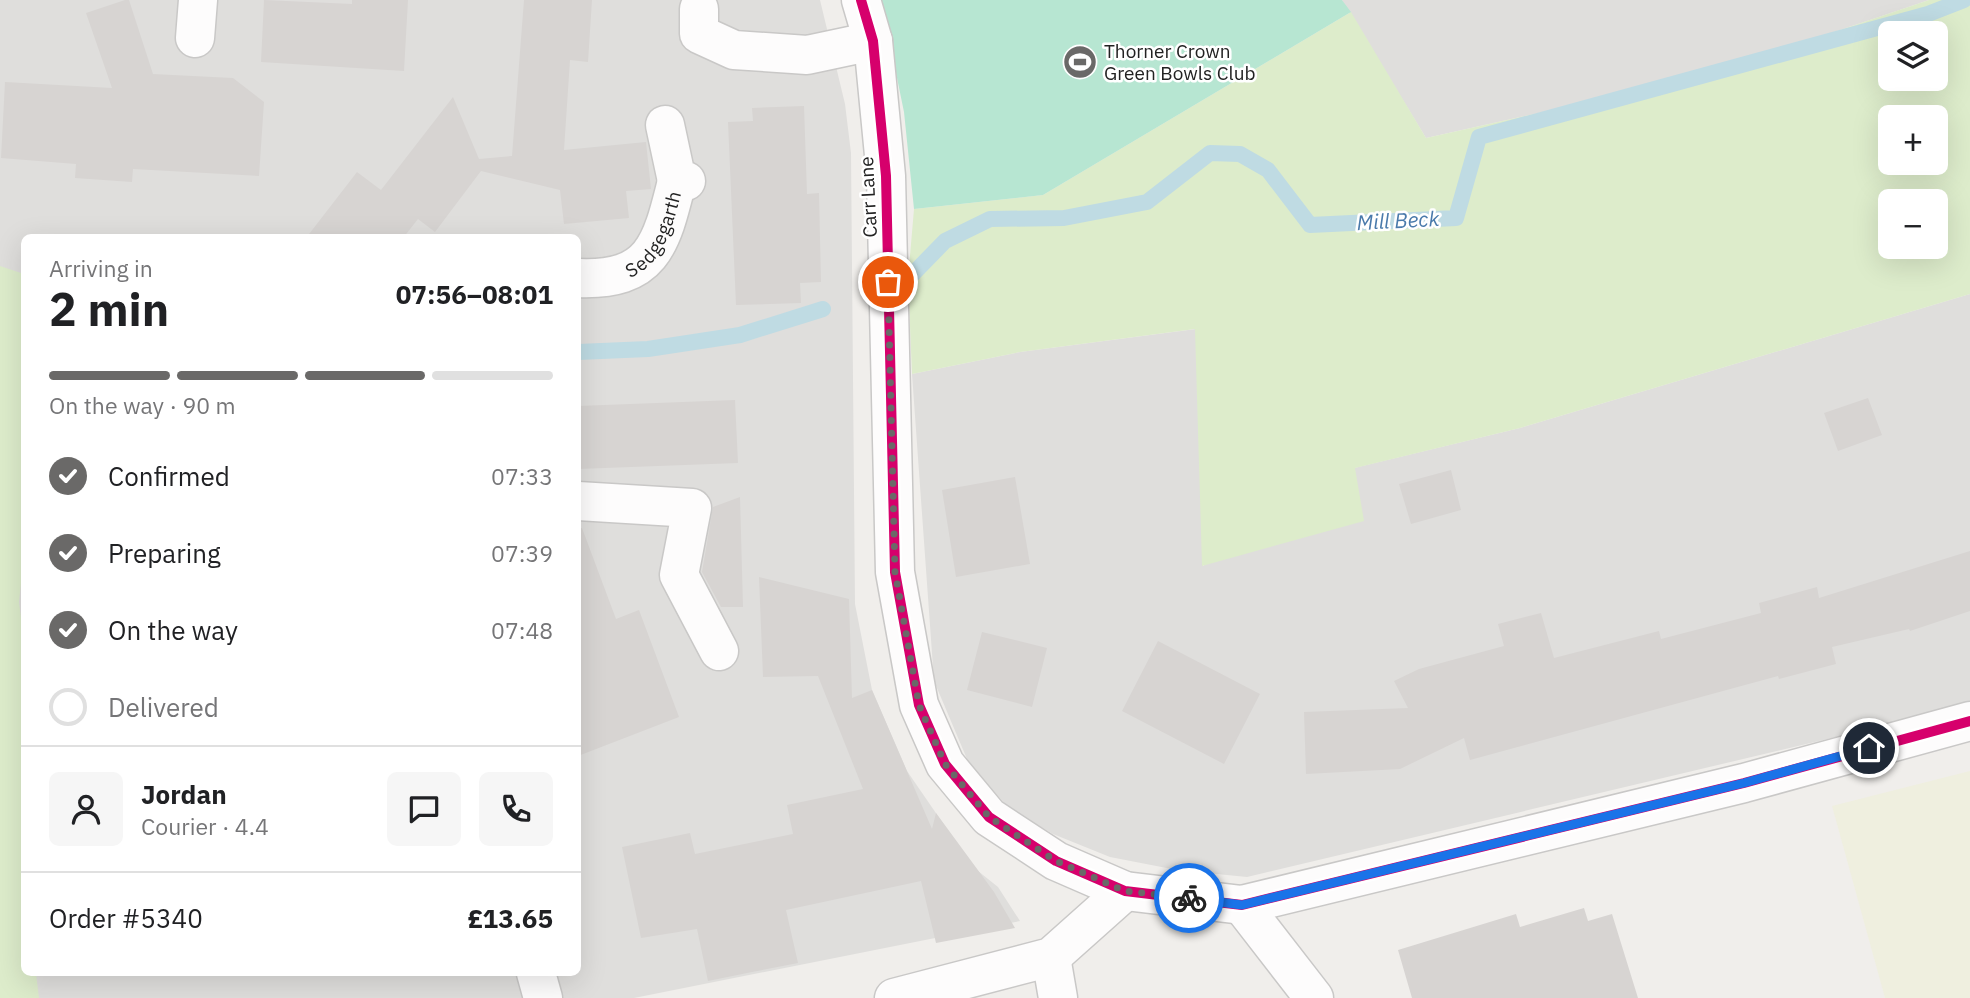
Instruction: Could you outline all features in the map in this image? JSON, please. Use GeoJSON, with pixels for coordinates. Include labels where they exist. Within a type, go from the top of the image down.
{"type":"FeatureCollection","features":[{"type":"Feature","properties":{"kind":"street"},"geometry":{"type":"LineString","coordinates":[[195,38],[198,0]]}},
{"type":"Feature","properties":{"kind":"street","name":"Carr Lane"},"geometry":{"type":"LineString","coordinates":[[861,0],[873,41],[886,176],[895,572],[919,705],[945,764],[989,817],[1056,861],[1125,891],[1242,905],[1744,783],[1970,721]]}},
{"type":"Feature","properties":{"kind":"street"},"geometry":{"type":"LineString","coordinates":[[693,3],[699,34],[734,50],[807,55],[873,41]]}},
{"type":"Feature","properties":{"kind":"street","name":"Sedgegarth"},"geometry":{"type":"LineString","coordinates":[[581,278],[618,277],[644,262],[682,181],[665,125]]}},
{"type":"Feature","properties":{"kind":"street"},"geometry":{"type":"LineString","coordinates":[[581,501],[692,508],[679,575],[719,651]]}},
{"type":"Feature","properties":{"kind":"street"},"geometry":{"type":"LineString","coordinates":[[894,998],[1051,957],[1125,891]]}},
{"type":"Feature","properties":{"kind":"street"},"geometry":{"type":"LineString","coordinates":[[1242,905],[1314,998]]}},
{"type":"Feature","properties":{"kind":"street"},"geometry":{"type":"LineString","coordinates":[[1051,957],[1058,998]]}},
{"type":"Feature","properties":{"kind":"street"},"geometry":{"type":"LineString","coordinates":[[537,976],[543,998]]}},
{"type":"Feature","properties":{"kind":"shaded area"},"geometry":{"type":"Polygon","coordinates":[[[0,0],[820,0],[845,104],[851,153],[855,604],[872,690],[907,771],[973,867],[998,887],[1020,921],[634,998],[0,998],[0,0]]]}},
{"type":"Feature","properties":{"kind":"shaded area"},"geometry":{"type":"Polygon","coordinates":[[[1342,0],[1929,0],[1701,77],[1426,138],[1342,0]]]}},
{"type":"Feature","properties":{"kind":"shaded area"},"geometry":{"type":"Polygon","coordinates":[[[1970,294],[1970,705],[1247,877],[1177,870],[1110,857],[1053,834],[1009,808],[970,766],[934,681],[912,374],[1020,352],[1196,329],[1203,566],[1354,468],[1520,428],[1970,294]]]}},
{"type":"Feature","properties":{"kind":"green space","name":"Thorner Crown Green Bowls Club"},"geometry":{"type":"Polygon","coordinates":[[[881,0],[1342,0],[1351,12],[1043,195],[914,209],[904,112],[881,0]]]}},
{"type":"Feature","properties":{"kind":"green space"},"geometry":{"type":"Polygon","coordinates":[[[1929,0],[1970,0],[1970,294],[1520,428],[1355,468],[1364,521],[1202,566],[1195,329],[1020,352],[912,374],[908,279],[914,209],[1043,195],[1351,12],[1426,138],[1701,77],[1929,0]]]}},
{"type":"Feature","properties":{"kind":"green space"},"geometry":{"type":"Polygon","coordinates":[[[0,266],[21,273],[21,976],[36,976],[39,998],[0,998],[0,266]]]}},
{"type":"Feature","properties":{"kind":"green space"},"geometry":{"type":"Polygon","coordinates":[[[1970,771],[1970,998],[1885,998],[1832,806],[1970,771]]]}},
{"type":"Feature","properties":{"kind":"building"},"geometry":{"type":"Polygon","coordinates":[[[129,0],[153,74],[233,78],[264,102],[259,176],[133,169],[132,182],[75,178],[76,164],[1,158],[5,82],[112,88],[86,13],[129,0]]]}},
{"type":"Feature","properties":{"kind":"building"},"geometry":{"type":"Polygon","coordinates":[[[264,0],[352,4],[352,0],[408,0],[404,71],[261,62],[264,0]]]}},
{"type":"Feature","properties":{"kind":"building"},"geometry":{"type":"Polygon","coordinates":[[[524,0],[592,0],[588,62],[570,60],[564,150],[646,142],[651,189],[626,191],[629,218],[564,224],[560,190],[481,171],[435,232],[418,219],[406,234],[309,234],[357,172],[381,190],[453,97],[479,159],[512,156],[524,0]]]}},
{"type":"Feature","properties":{"kind":"building"},"geometry":{"type":"Polygon","coordinates":[[[804,106],[807,194],[819,193],[821,282],[800,283],[801,303],[736,305],[728,122],[753,121],[752,108],[804,106]]]}},
{"type":"Feature","properties":{"kind":"building"},"geometry":{"type":"Polygon","coordinates":[[[1868,398],[1882,435],[1838,451],[1824,413],[1868,398]]]}},
{"type":"Feature","properties":{"kind":"building"},"geometry":{"type":"Polygon","coordinates":[[[735,400],[738,463],[581,469],[581,406],[735,400]]]}},
{"type":"Feature","properties":{"kind":"building"},"geometry":{"type":"Polygon","coordinates":[[[1451,470],[1461,510],[1411,524],[1399,484],[1451,470]]]}},
{"type":"Feature","properties":{"kind":"building"},"geometry":{"type":"Polygon","coordinates":[[[1015,477],[1030,564],[956,577],[942,490],[1015,477]]]}},
{"type":"Feature","properties":{"kind":"building"},"geometry":{"type":"Polygon","coordinates":[[[740,497],[743,607],[721,607],[702,572],[713,507],[740,497]]]}},
{"type":"Feature","properties":{"kind":"building"},"geometry":{"type":"Polygon","coordinates":[[[581,528],[616,619],[639,610],[679,717],[581,755],[581,528]]]}},
{"type":"Feature","properties":{"kind":"building"},"geometry":{"type":"Polygon","coordinates":[[[1970,551],[1970,611],[1910,631],[1909,629],[1832,647],[1836,664],[1779,679],[1778,676],[1470,760],[1464,738],[1400,769],[1306,774],[1304,712],[1408,708],[1394,681],[1419,669],[1504,646],[1498,624],[1541,613],[1554,658],[1659,631],[1661,639],[1761,613],[1759,603],[1817,587],[1819,598],[1970,551]]]}},
{"type":"Feature","properties":{"kind":"building"},"geometry":{"type":"Polygon","coordinates":[[[759,577],[849,599],[852,698],[872,690],[932,829],[936,813],[994,892],[1015,928],[936,943],[921,881],[786,910],[798,963],[708,981],[697,929],[641,938],[622,847],[690,833],[695,854],[793,834],[787,805],[863,789],[818,676],[763,677],[759,577]]]}},
{"type":"Feature","properties":{"kind":"building"},"geometry":{"type":"Polygon","coordinates":[[[982,632],[1047,648],[1032,707],[967,690],[982,632]]]}},
{"type":"Feature","properties":{"kind":"building"},"geometry":{"type":"Polygon","coordinates":[[[1158,641],[1260,694],[1224,764],[1122,711],[1158,641]]]}},
{"type":"Feature","properties":{"kind":"building"},"geometry":{"type":"Polygon","coordinates":[[[1584,908],[1588,921],[1612,914],[1638,998],[1412,998],[1398,950],[1516,914],[1520,927],[1584,908]]]}},
{"type":"Feature","properties":{"kind":"waterway","name":"Mill Beck"},"geometry":{"type":"LineString","coordinates":[[908,279],[945,241],[990,219],[1064,218],[1147,202],[1210,153],[1240,154],[1268,170],[1310,225],[1456,218],[1479,137],[1928,14],[1964,0]]}},
{"type":"Feature","properties":{"kind":"waterway"},"geometry":{"type":"LineString","coordinates":[[581,352],[648,349],[740,335],[823,309]]}},
{"type":"Feature","properties":{"kind":"cycle path"},"geometry":{"type":"LineString","coordinates":[[861,0],[873,41],[886,176],[895,572],[919,705],[945,764],[989,817],[1056,861],[1125,891],[1242,905],[1744,783],[1970,721]]}},
{"type":"Feature","properties":{"kind":"way so far"},"geometry":{"type":"LineString","coordinates":[[888,282],[895,572],[919,705],[945,764],[989,817],[1056,861],[1125,891],[1189,898]]}},
{"type":"Feature","properties":{"kind":"place","name":"Thorner Crown Green Bowls Club"},"geometry":{"type":"Point","coordinates":[1080,62]}},
{"type":"Feature","properties":{"kind":"route"},"geometry":{"type":"LineString","coordinates":[[1189,898],[1242,905],[1744,783],[1869,748]]}}]}
